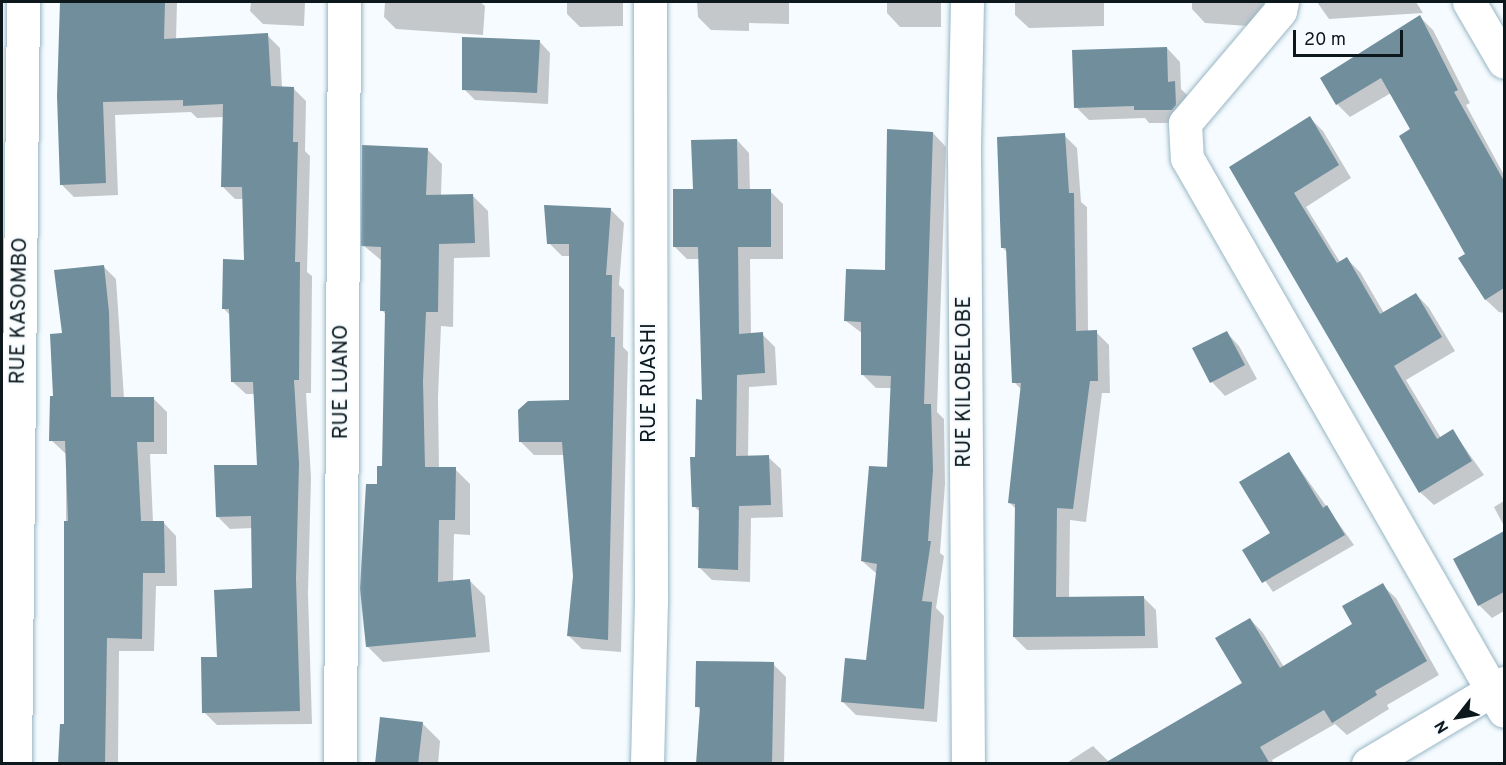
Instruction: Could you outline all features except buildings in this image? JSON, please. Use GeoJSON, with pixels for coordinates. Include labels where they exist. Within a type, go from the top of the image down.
{"type":"FeatureCollection","features":[{"type":"Feature","properties":{"kind":"street","name":"RUE KASOMBO"},"geometry":{"type":"LineString","coordinates":[[15,764],[23,2]]}},
{"type":"Feature","properties":{"kind":"street","name":"RUE LUANO"},"geometry":{"type":"LineString","coordinates":[[340,764],[344,2]]}},
{"type":"Feature","properties":{"kind":"street","name":"RUE RUASHI"},"geometry":{"type":"LineString","coordinates":[[647,764],[650,2]]}},
{"type":"Feature","properties":{"kind":"street","name":"RUE KILOBELOBE"},"geometry":{"type":"LineString","coordinates":[[967,2],[964,151],[968,764]]}},
{"type":"Feature","properties":{"kind":"street"},"geometry":{"type":"LineString","coordinates":[[1282,2],[1280,11],[1185,123],[1187,158],[1500,695],[1368,764]]}},
{"type":"Feature","properties":{"kind":"street"},"geometry":{"type":"LineString","coordinates":[[1469,2],[1504,62]]}}]}
